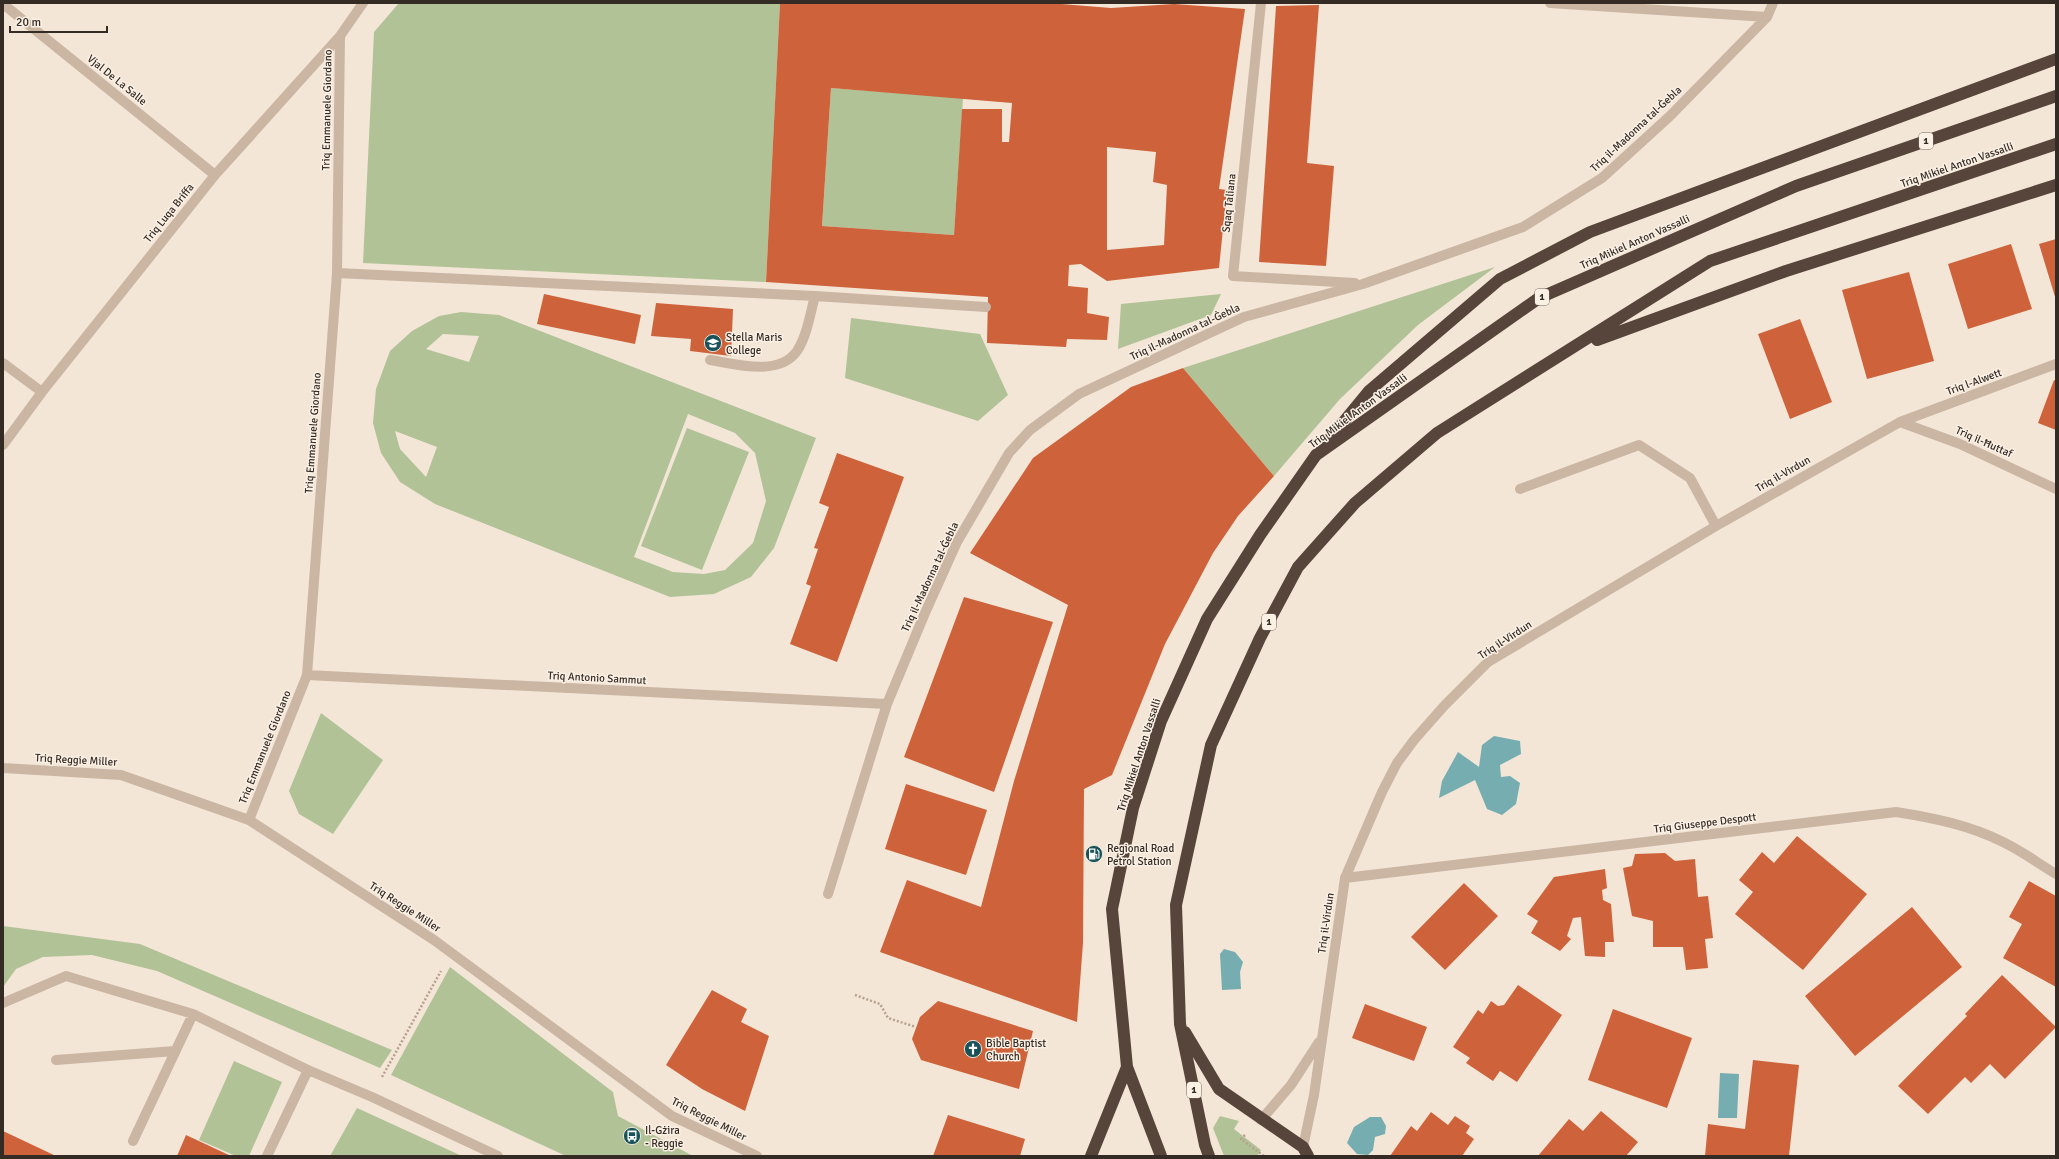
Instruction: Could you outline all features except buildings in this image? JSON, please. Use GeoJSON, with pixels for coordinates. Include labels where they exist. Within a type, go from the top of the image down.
{"type":"FeatureCollection","features":[{"type":"Feature","properties":{"kind":"highway"},"geometry":{"type":"LineString","coordinates":[[1316,455],[1370,391],[1500,279],[1590,232],[2056,59]]}},
{"type":"Feature","properties":{"kind":"highway","name":"Triq Mikiel Anton Vassalli"},"geometry":{"type":"LineString","coordinates":[[1161,1156],[1127,1067],[1112,909],[1133,808],[1162,721],[1206,619],[1260,535],[1316,455],[1539,298],[1796,186],[2056,96]]}},
{"type":"Feature","properties":{"kind":"highway","name":"Triq Mikiel Anton Vassalli"},"geometry":{"type":"LineString","coordinates":[[1210,1156],[1205,1145],[1180,1024],[1176,905],[1211,745],[1260,638],[1298,567],[1355,503],[1437,433],[1575,348],[1710,261],[2002,164],[2056,144]]}},
{"type":"Feature","properties":{"kind":"highway"},"geometry":{"type":"LineString","coordinates":[[1575,348],[1786,271],[2056,185]]}},
{"type":"Feature","properties":{"kind":"highway","name":"1"},"geometry":{"type":"LineString","coordinates":[[1180,1024],[1219,1089],[1305,1152]]}},
{"type":"Feature","properties":{"kind":"highway","name":"1"},"geometry":{"type":"LineString","coordinates":[[1091,1156],[1127,1067]]}},
{"type":"Feature","properties":{"kind":"street","name":"Triq Luqa Briffa"},"geometry":{"type":"LineString","coordinates":[[3,445],[42,392],[215,175],[340,36],[363,3]]}},
{"type":"Feature","properties":{"kind":"street","name":"Sqaq Taliana"},"geometry":{"type":"LineString","coordinates":[[1261,3],[1233,276],[1363,284]]}},
{"type":"Feature","properties":{"kind":"street"},"geometry":{"type":"LineString","coordinates":[[1550,3],[1767,17]]}},
{"type":"Feature","properties":{"kind":"street","name":"Triq il-Madonna tal-Ġebla"},"geometry":{"type":"LineString","coordinates":[[828,894],[887,704],[957,542],[1009,453],[1030,430],[1079,394],[1244,317],[1363,284],[1523,227],[1602,178],[1670,116],[1767,17],[1773,3]]}},
{"type":"Feature","properties":{"kind":"street","name":"Vjal De La Salle"},"geometry":{"type":"LineString","coordinates":[[3,4],[215,175]]}},
{"type":"Feature","properties":{"kind":"street","name":"Triq Emmanuele Giordano"},"geometry":{"type":"LineString","coordinates":[[249,820],[307,675],[337,273],[340,36]]}},
{"type":"Feature","properties":{"kind":"street"},"geometry":{"type":"LineString","coordinates":[[337,273],[815,296],[986,307]]}},
{"type":"Feature","properties":{"kind":"street"},"geometry":{"type":"LineString","coordinates":[[710,360],[769,367],[784,362],[796,352],[805,334],[815,296]]}},
{"type":"Feature","properties":{"kind":"street"},"geometry":{"type":"LineString","coordinates":[[3,363],[42,392]]}},
{"type":"Feature","properties":{"kind":"street","name":"Triq l-Alwett"},"geometry":{"type":"LineString","coordinates":[[1900,422],[2056,364]]}},
{"type":"Feature","properties":{"kind":"street","name":"Triq il-Ħuttaf"},"geometry":{"type":"LineString","coordinates":[[1900,422],[1960,444],[2056,489]]}},
{"type":"Feature","properties":{"kind":"street","name":"Triq il-Virdun"},"geometry":{"type":"LineString","coordinates":[[1305,1152],[1344,878],[1382,792],[1397,763],[1414,740],[1444,706],[1488,662],[1716,526],[1900,422]]}},
{"type":"Feature","properties":{"kind":"street"},"geometry":{"type":"LineString","coordinates":[[1520,489],[1638,445],[1690,478],[1716,526]]}},
{"type":"Feature","properties":{"kind":"street","name":"Triq Antonio Sammut"},"geometry":{"type":"LineString","coordinates":[[307,675],[887,704]]}},
{"type":"Feature","properties":{"kind":"street","name":"Triq Reggie Miller"},"geometry":{"type":"LineString","coordinates":[[3,768],[121,775],[249,820],[434,940],[672,1116],[757,1156]]}},
{"type":"Feature","properties":{"kind":"street","name":"Triq Giuseppe Despott"},"geometry":{"type":"LineString","coordinates":[[1344,878],[1896,812],[1943,820],[1970,828],[2004,842],[2056,874]]}},
{"type":"Feature","properties":{"kind":"street"},"geometry":{"type":"LineString","coordinates":[[3,1003],[66,976],[193,1014],[308,1070],[372,1097],[498,1156]]}},
{"type":"Feature","properties":{"kind":"street"},"geometry":{"type":"LineString","coordinates":[[133,1141],[193,1014]]}},
{"type":"Feature","properties":{"kind":"street","name":"Triq il-Virdun"},"geometry":{"type":"LineString","coordinates":[[1261,1120],[1291,1085],[1321,1039]]}},
{"type":"Feature","properties":{"kind":"street"},"geometry":{"type":"LineString","coordinates":[[56,1060],[175,1051]]}},
{"type":"Feature","properties":{"kind":"street"},"geometry":{"type":"LineString","coordinates":[[267,1156],[308,1070]]}},
{"type":"Feature","properties":{"kind":"path"},"geometry":{"type":"LineString","coordinates":[[372,1097],[442,968]]}},
{"type":"Feature","properties":{"kind":"path"},"geometry":{"type":"LineString","coordinates":[[855,995],[880,1004],[888,1018],[916,1027]]}},
{"type":"Feature","properties":{"kind":"path"},"geometry":{"type":"LineString","coordinates":[[1252,1138],[1246,1134],[1241,1139],[1264,1156]]}},
{"type":"Feature","properties":{"kind":"green space"},"geometry":{"type":"Polygon","coordinates":[[[399,3],[780,3],[766,282],[363,263],[374,32],[399,3]]]}},
{"type":"Feature","properties":{"kind":"green space"},"geometry":{"type":"Polygon","coordinates":[[[831,88],[963,98],[954,235],[822,226],[831,88]]]}},
{"type":"Feature","properties":{"kind":"green space"},"geometry":{"type":"Polygon","coordinates":[[[1495,267],[1418,325],[1340,399],[1274,476],[1183,368],[1495,267]]]}},
{"type":"Feature","properties":{"kind":"green space"},"geometry":{"type":"Polygon","coordinates":[[[1221,294],[1211,315],[1118,349],[1121,304],[1221,294]]]}},
{"type":"Feature","properties":{"kind":"green space"},"geometry":{"type":"Polygon","coordinates":[[[461,312],[499,315],[816,438],[774,548],[751,577],[714,594],[670,597],[435,504],[400,482],[381,453],[373,423],[376,389],[390,351],[412,331],[439,316],[461,312]],[[443,334],[426,349],[469,362],[479,336],[443,334]],[[688,414],[634,557],[673,572],[704,574],[725,570],[753,543],[766,501],[755,453],[735,433],[688,414]],[[395,431],[400,449],[426,477],[437,447],[395,431]]]}},
{"type":"Feature","properties":{"kind":"green space"},"geometry":{"type":"Polygon","coordinates":[[[851,318],[980,334],[1008,395],[978,421],[845,378],[851,318]]]}},
{"type":"Feature","properties":{"kind":"green space"},"geometry":{"type":"Polygon","coordinates":[[[687,428],[749,452],[702,570],[641,546],[687,428]]]}},
{"type":"Feature","properties":{"kind":"green space"},"geometry":{"type":"Polygon","coordinates":[[[321,713],[383,760],[333,834],[299,814],[289,791],[321,713]]]}},
{"type":"Feature","properties":{"kind":"green space"},"geometry":{"type":"Polygon","coordinates":[[[3,926],[140,944],[392,1050],[380,1068],[157,971],[92,955],[43,957],[16,969],[3,987],[3,926]]]}},
{"type":"Feature","properties":{"kind":"green space"},"geometry":{"type":"Polygon","coordinates":[[[450,967],[613,1092],[618,1116],[693,1156],[566,1156],[391,1075],[450,967]]]}},
{"type":"Feature","properties":{"kind":"green space"},"geometry":{"type":"Polygon","coordinates":[[[234,1061],[282,1082],[249,1156],[236,1156],[199,1140],[234,1061]]]}},
{"type":"Feature","properties":{"kind":"green space"},"geometry":{"type":"Polygon","coordinates":[[[357,1108],[462,1156],[330,1156],[357,1108]]]}},
{"type":"Feature","properties":{"kind":"green space"},"geometry":{"type":"Polygon","coordinates":[[[1220,1116],[1239,1121],[1234,1129],[1261,1150],[1257,1156],[1224,1156],[1213,1128],[1220,1116]]]}},
{"type":"Feature","properties":{"kind":"water"},"geometry":{"type":"Polygon","coordinates":[[[1494,736],[1520,741],[1521,754],[1500,765],[1501,777],[1510,776],[1520,783],[1516,804],[1502,815],[1487,809],[1475,780],[1439,798],[1442,781],[1458,752],[1479,767],[1482,745],[1494,736]]]}},
{"type":"Feature","properties":{"kind":"water"},"geometry":{"type":"Polygon","coordinates":[[[1224,949],[1235,952],[1243,962],[1240,972],[1241,989],[1222,990],[1220,954],[1224,949]]]}},
{"type":"Feature","properties":{"kind":"water"},"geometry":{"type":"Polygon","coordinates":[[[1720,1073],[1739,1074],[1737,1118],[1718,1118],[1720,1073]]]}},
{"type":"Feature","properties":{"kind":"water"},"geometry":{"type":"Polygon","coordinates":[[[1370,1117],[1381,1117],[1386,1126],[1385,1134],[1375,1137],[1373,1150],[1368,1155],[1357,1154],[1347,1143],[1354,1127],[1370,1117]]]}},
{"type":"Feature","properties":{"kind":"place","name":"Stella Maris College"},"geometry":{"type":"Point","coordinates":[713,343]}},
{"type":"Feature","properties":{"kind":"place","name":"Regional Road Petrol Station"},"geometry":{"type":"Point","coordinates":[1094,854]}},
{"type":"Feature","properties":{"kind":"place","name":"Bible Baptist Church"},"geometry":{"type":"Point","coordinates":[973,1049]}},
{"type":"Feature","properties":{"kind":"place","name":"Il-Gżira - Reggie"},"geometry":{"type":"Point","coordinates":[632,1136]}}]}
